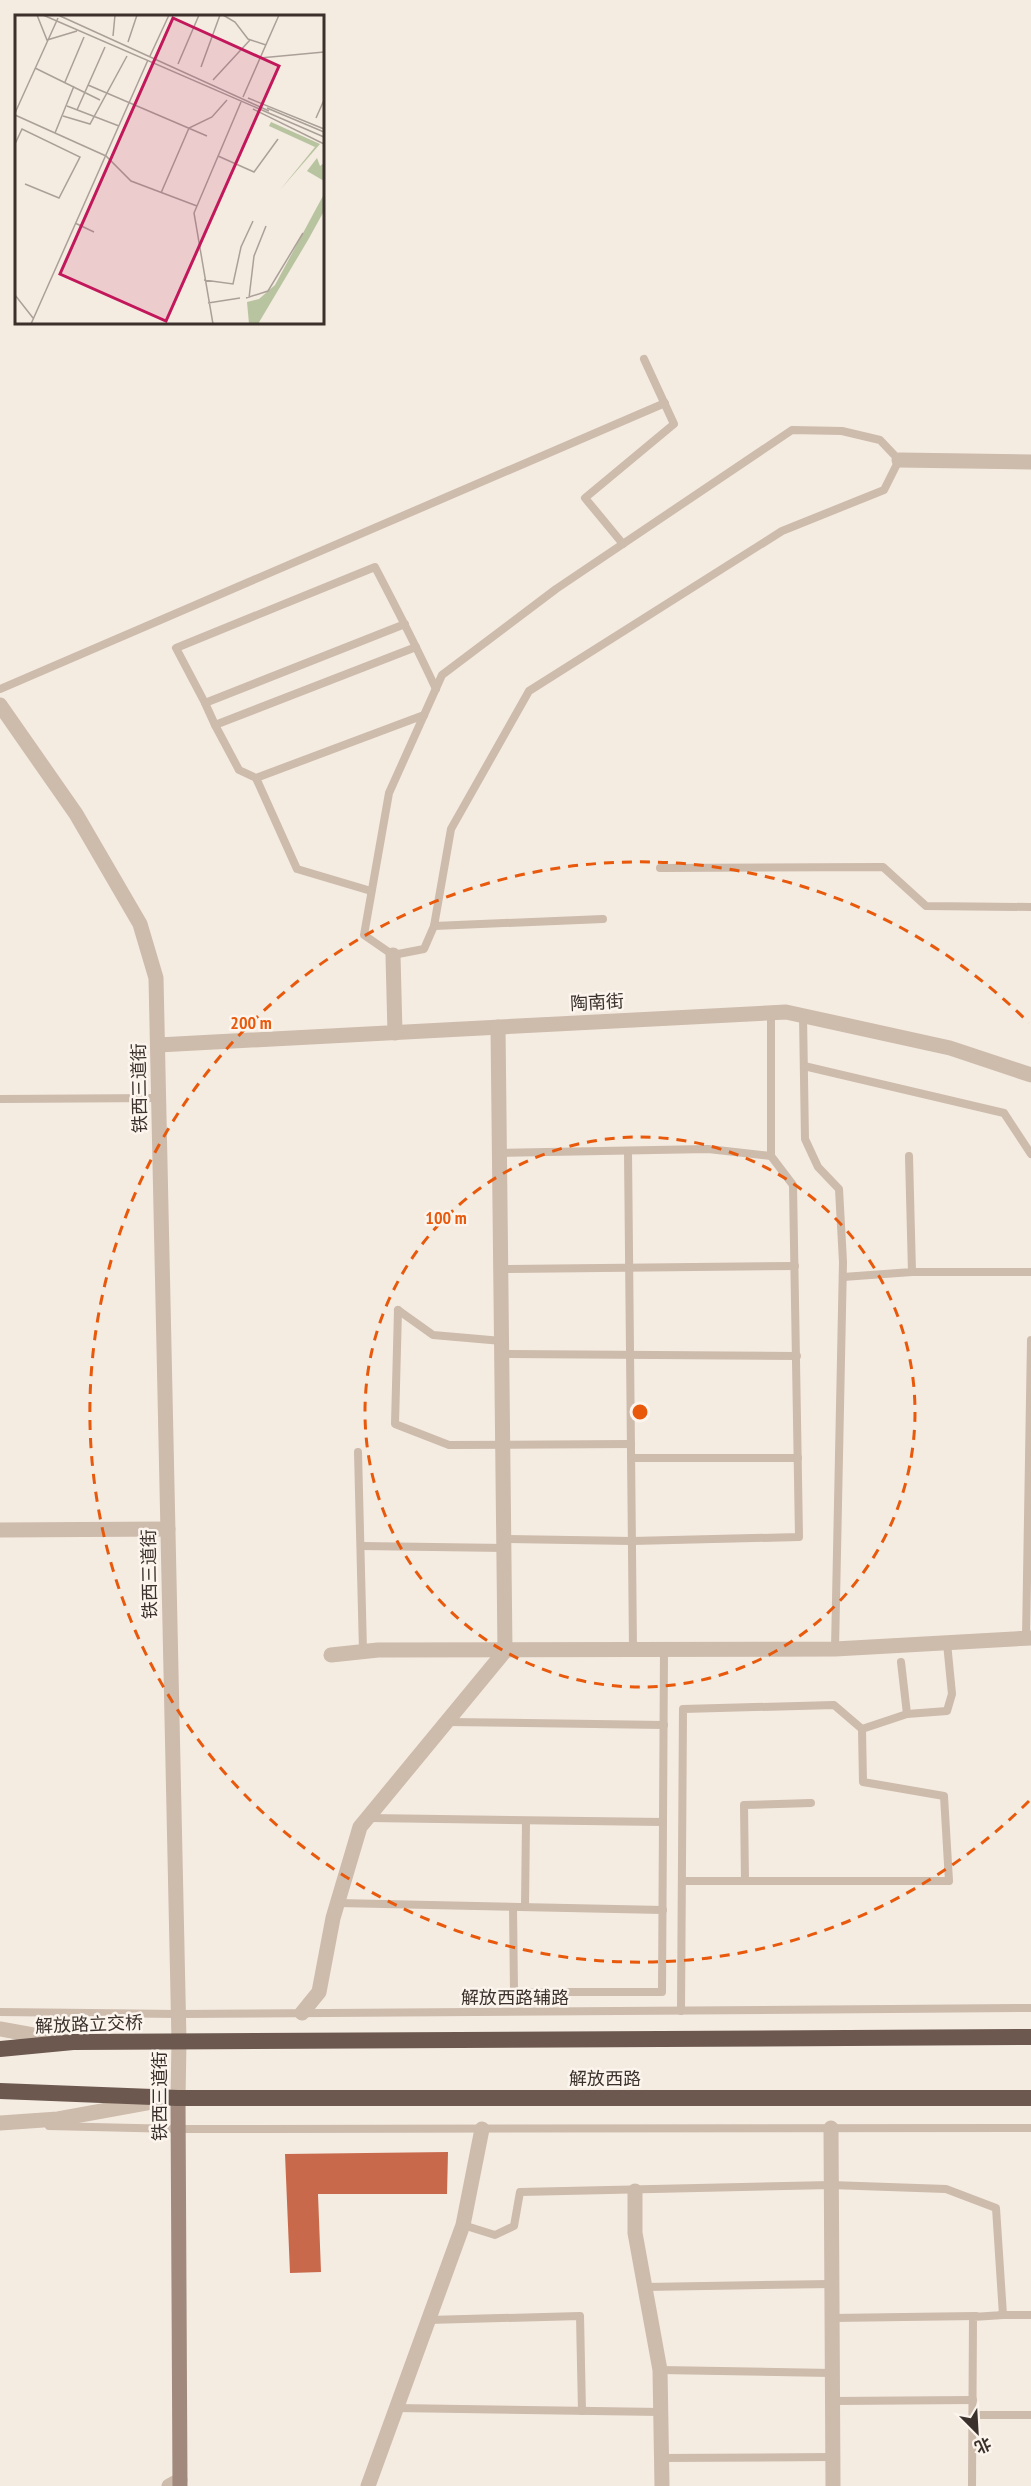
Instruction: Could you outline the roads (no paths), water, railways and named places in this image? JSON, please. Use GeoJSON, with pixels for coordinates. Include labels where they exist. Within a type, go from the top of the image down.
{"type":"FeatureCollection","features":[{"type":"Feature","properties":{"kind":"highway"},"geometry":{"type":"LineString","coordinates":[[179,2041],[1031,2037]]}},
{"type":"Feature","properties":{"kind":"highway"},"geometry":{"type":"LineString","coordinates":[[0,2040],[73,2042]]}},
{"type":"Feature","properties":{"kind":"highway","name":"解放路立交桥"},"geometry":{"type":"LineString","coordinates":[[0,2049],[73,2042],[179,2041]]}},
{"type":"Feature","properties":{"kind":"highway"},"geometry":{"type":"LineString","coordinates":[[5,2093],[178,2098]]}},
{"type":"Feature","properties":{"kind":"highway","name":"解放西路"},"geometry":{"type":"LineString","coordinates":[[178,2098],[1031,2098]]}},
{"type":"Feature","properties":{"kind":"main road","name":"铁西三道街"},"geometry":{"type":"LineString","coordinates":[[177,2484],[178,2098]]}},
{"type":"Feature","properties":{"kind":"street"},"geometry":{"type":"LineString","coordinates":[[898,460],[1031,462]]}},
{"type":"Feature","properties":{"kind":"street","name":"铁西三道街"},"geometry":{"type":"LineString","coordinates":[[0,705],[76,814],[140,924],[156,978],[179,2041],[178,2098]]}},
{"type":"Feature","properties":{"kind":"street"},"geometry":{"type":"LineString","coordinates":[[393,955],[394,1033]]}},
{"type":"Feature","properties":{"kind":"street","name":"陶南街"},"geometry":{"type":"LineString","coordinates":[[158,1045],[786,1012],[950,1048],[1031,1075]]}},
{"type":"Feature","properties":{"kind":"street"},"geometry":{"type":"LineString","coordinates":[[302,2013],[319,1992],[338,1903],[360,1827],[505,1651],[498,1027]]}},
{"type":"Feature","properties":{"kind":"street"},"geometry":{"type":"LineString","coordinates":[[0,1530],[168,1529]]}},
{"type":"Feature","properties":{"kind":"street"},"geometry":{"type":"LineString","coordinates":[[331,1655],[363,1651],[835,1649],[1028,1638]]}},
{"type":"Feature","properties":{"kind":"street"},"geometry":{"type":"LineString","coordinates":[[0,2029],[73,2042]]}},
{"type":"Feature","properties":{"kind":"street"},"geometry":{"type":"LineString","coordinates":[[0,2124],[58,2119],[178,2098]]}},
{"type":"Feature","properties":{"kind":"street"},"geometry":{"type":"LineString","coordinates":[[368,2486],[463,2225],[482,2128]]}},
{"type":"Feature","properties":{"kind":"street"},"geometry":{"type":"LineString","coordinates":[[831,2128],[833,2486]]}},
{"type":"Feature","properties":{"kind":"street"},"geometry":{"type":"LineString","coordinates":[[635,2191],[635,2233],[660,2370],[662,2486]]}},
{"type":"Feature","properties":{"kind":"lane"},"geometry":{"type":"LineString","coordinates":[[623,544],[585,498],[674,424],[644,359]]}},
{"type":"Feature","properties":{"kind":"lane"},"geometry":{"type":"LineString","coordinates":[[0,688],[665,404]]}},
{"type":"Feature","properties":{"kind":"lane"},"geometry":{"type":"LineString","coordinates":[[792,430],[842,431],[880,440],[898,460],[884,490],[782,531],[529,691],[451,829],[434,926],[424,949],[393,955],[364,935],[389,794],[442,675],[556,589],[792,430]]}},
{"type":"Feature","properties":{"kind":"lane"},"geometry":{"type":"LineString","coordinates":[[371,891],[297,868],[256,778],[239,770],[176,648],[375,567],[436,689]]}},
{"type":"Feature","properties":{"kind":"lane"},"geometry":{"type":"LineString","coordinates":[[206,703],[405,624]]}},
{"type":"Feature","properties":{"kind":"lane"},"geometry":{"type":"LineString","coordinates":[[215,725],[417,647]]}},
{"type":"Feature","properties":{"kind":"lane"},"geometry":{"type":"LineString","coordinates":[[256,778],[424,715]]}},
{"type":"Feature","properties":{"kind":"lane"},"geometry":{"type":"LineString","coordinates":[[660,868],[883,867],[926,906],[1031,907]]}},
{"type":"Feature","properties":{"kind":"lane"},"geometry":{"type":"LineString","coordinates":[[434,926],[603,919]]}},
{"type":"Feature","properties":{"kind":"lane"},"geometry":{"type":"LineString","coordinates":[[361,1546],[799,1537],[793,1185],[771,1156],[771,1012]]}},
{"type":"Feature","properties":{"kind":"lane"},"geometry":{"type":"LineString","coordinates":[[803,1016],[805,1139],[818,1167],[839,1189],[843,1277],[835,1649]]}},
{"type":"Feature","properties":{"kind":"lane"},"geometry":{"type":"LineString","coordinates":[[804,1066],[1004,1113],[1031,1154]]}},
{"type":"Feature","properties":{"kind":"lane"},"geometry":{"type":"LineString","coordinates":[[0,1099],[159,1098]]}},
{"type":"Feature","properties":{"kind":"lane"},"geometry":{"type":"LineString","coordinates":[[500,1153],[708,1149],[771,1156]]}},
{"type":"Feature","properties":{"kind":"lane"},"geometry":{"type":"LineString","coordinates":[[628,1152],[633,1650]]}},
{"type":"Feature","properties":{"kind":"lane"},"geometry":{"type":"LineString","coordinates":[[909,1156],[912,1272]]}},
{"type":"Feature","properties":{"kind":"lane"},"geometry":{"type":"LineString","coordinates":[[501,1269],[795,1266]]}},
{"type":"Feature","properties":{"kind":"lane"},"geometry":{"type":"LineString","coordinates":[[843,1277],[912,1272],[1031,1272]]}},
{"type":"Feature","properties":{"kind":"lane"},"geometry":{"type":"LineString","coordinates":[[631,1444],[449,1445],[395,1424],[398,1310],[433,1335],[502,1347],[630,1354],[797,1356]]}},
{"type":"Feature","properties":{"kind":"lane"},"geometry":{"type":"LineString","coordinates":[[1028,1638],[1031,1340]]}},
{"type":"Feature","properties":{"kind":"lane"},"geometry":{"type":"LineString","coordinates":[[358,1452],[363,1651]]}},
{"type":"Feature","properties":{"kind":"lane"},"geometry":{"type":"LineString","coordinates":[[631,1458],[798,1458]]}},
{"type":"Feature","properties":{"kind":"lane"},"geometry":{"type":"LineString","coordinates":[[862,1729],[907,1714],[948,1711],[952,1694],[947,1642]]}},
{"type":"Feature","properties":{"kind":"lane"},"geometry":{"type":"LineString","coordinates":[[513,1907],[514,1992],[662,1992],[664,1650]]}},
{"type":"Feature","properties":{"kind":"lane"},"geometry":{"type":"LineString","coordinates":[[901,1662],[907,1714]]}},
{"type":"Feature","properties":{"kind":"lane"},"geometry":{"type":"LineString","coordinates":[[681,2011],[683,1709],[834,1705],[862,1729],[864,1782],[944,1796],[949,1881],[682,1881]]}},
{"type":"Feature","properties":{"kind":"lane"},"geometry":{"type":"LineString","coordinates":[[447,1722],[664,1725]]}},
{"type":"Feature","properties":{"kind":"lane"},"geometry":{"type":"LineString","coordinates":[[745,1881],[744,1805],[811,1803]]}},
{"type":"Feature","properties":{"kind":"lane"},"geometry":{"type":"LineString","coordinates":[[368,1818],[663,1822]]}},
{"type":"Feature","properties":{"kind":"lane"},"geometry":{"type":"LineString","coordinates":[[525,1907],[526,1821]]}},
{"type":"Feature","properties":{"kind":"lane"},"geometry":{"type":"LineString","coordinates":[[338,1903],[663,1910]]}},
{"type":"Feature","properties":{"kind":"lane","name":"解放西路辅路"},"geometry":{"type":"LineString","coordinates":[[0,2012],[178,2014],[1031,2008]]}},
{"type":"Feature","properties":{"kind":"lane"},"geometry":{"type":"LineString","coordinates":[[0,2124],[178,2129],[1031,2128]]}},
{"type":"Feature","properties":{"kind":"lane"},"geometry":{"type":"LineString","coordinates":[[463,2225],[495,2235],[514,2226],[520,2192],[831,2185],[946,2189],[996,2208],[1003,2315]]}},
{"type":"Feature","properties":{"kind":"lane"},"geometry":{"type":"LineString","coordinates":[[645,2287],[832,2284]]}},
{"type":"Feature","properties":{"kind":"lane"},"geometry":{"type":"LineString","coordinates":[[832,2318],[1031,2315]]}},
{"type":"Feature","properties":{"kind":"lane"},"geometry":{"type":"LineString","coordinates":[[428,2320],[580,2316],[582,2411]]}},
{"type":"Feature","properties":{"kind":"lane"},"geometry":{"type":"LineString","coordinates":[[972,2486],[973,2317]]}},
{"type":"Feature","properties":{"kind":"lane"},"geometry":{"type":"LineString","coordinates":[[660,2370],[832,2373]]}},
{"type":"Feature","properties":{"kind":"lane"},"geometry":{"type":"LineString","coordinates":[[833,2401],[973,2400]]}},
{"type":"Feature","properties":{"kind":"lane"},"geometry":{"type":"LineString","coordinates":[[396,2408],[661,2412]]}},
{"type":"Feature","properties":{"kind":"lane"},"geometry":{"type":"LineString","coordinates":[[973,2415],[1031,2415]]}},
{"type":"Feature","properties":{"kind":"lane"},"geometry":{"type":"LineString","coordinates":[[662,2458],[833,2457]]}}]}
